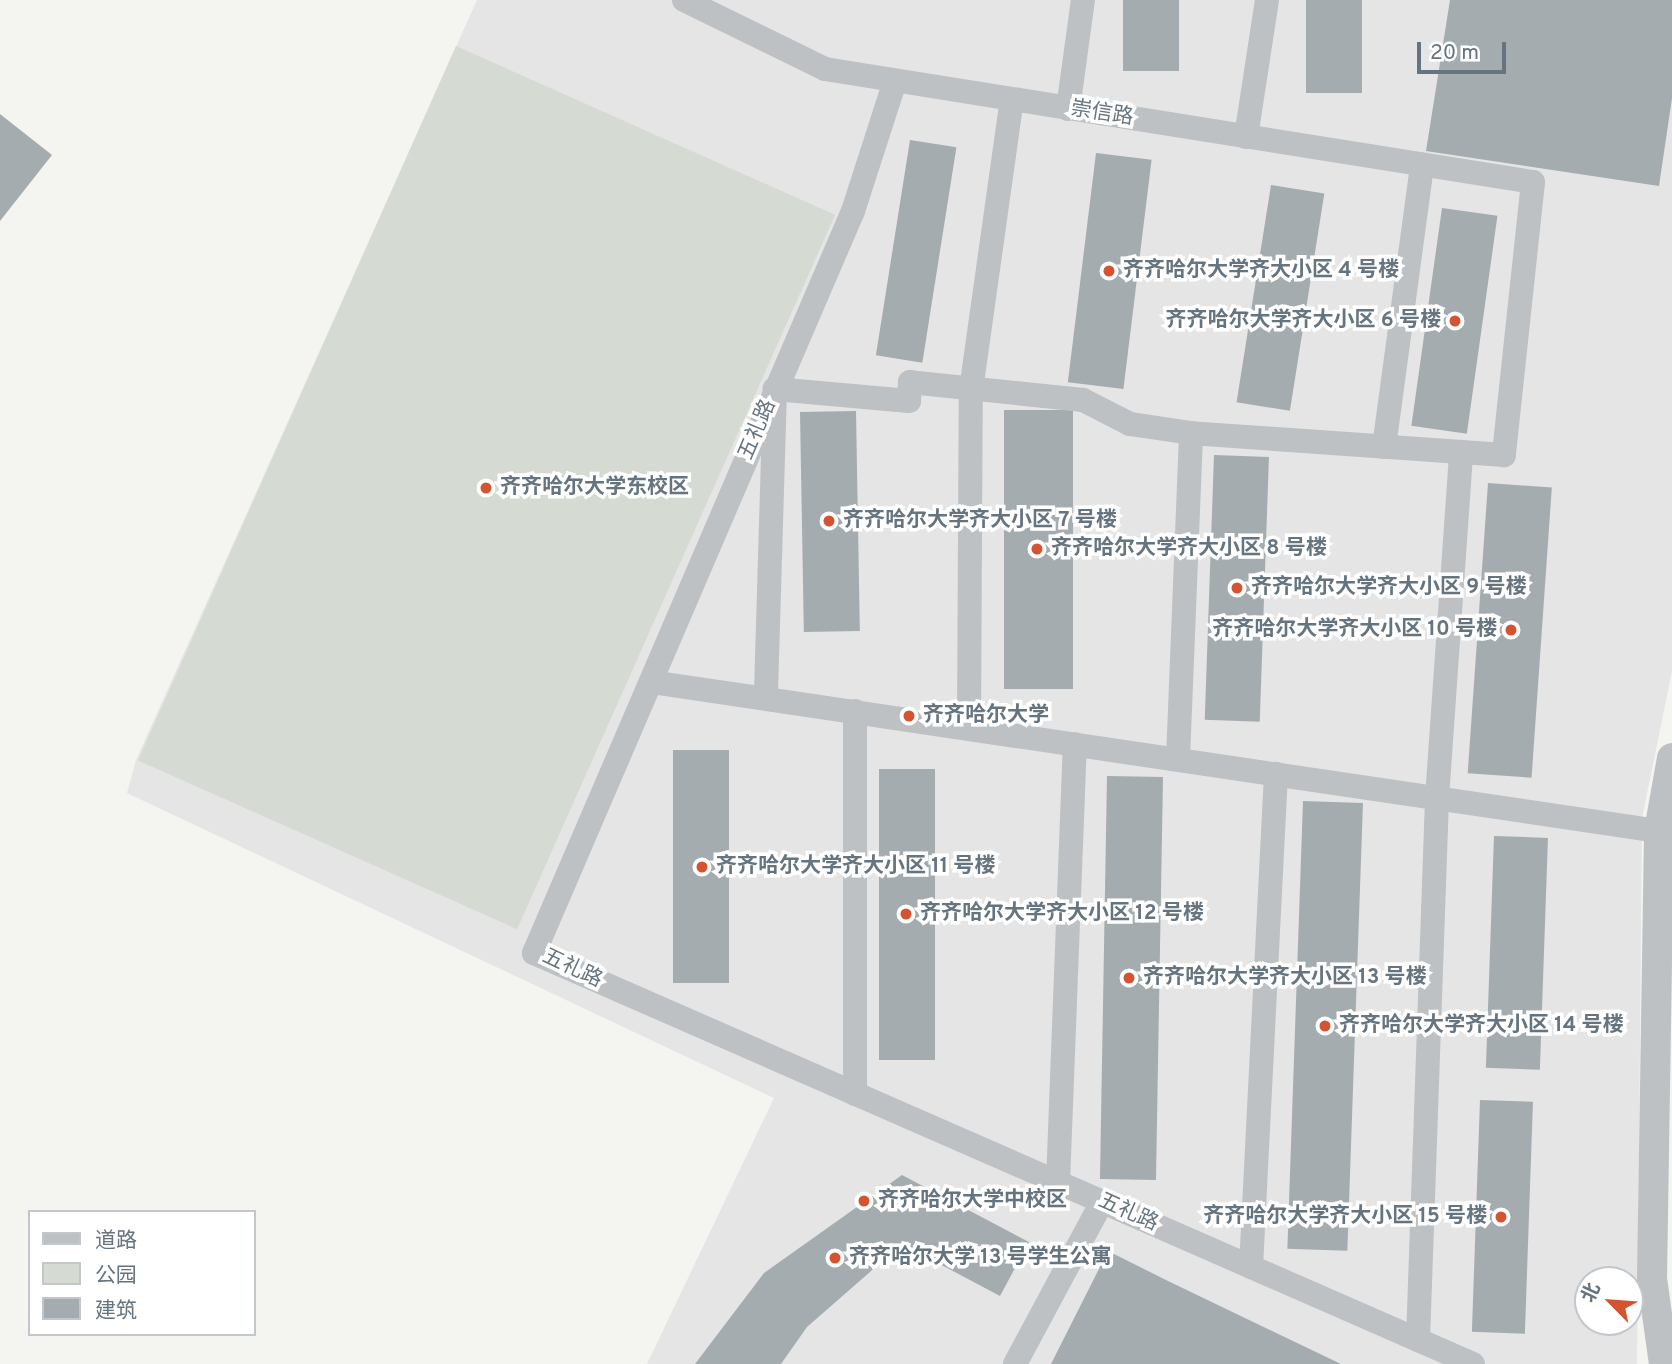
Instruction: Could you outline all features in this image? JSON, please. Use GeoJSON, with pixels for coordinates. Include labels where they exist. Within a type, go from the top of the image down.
{"type":"FeatureCollection","features":[{"type":"Feature","properties":{"kind":"street","name":"崇信路"},"geometry":{"type":"LineString","coordinates":[[684,0],[825,69],[1533,182],[1504,455],[1461,452]]}},
{"type":"Feature","properties":{"kind":"street"},"geometry":{"type":"LineString","coordinates":[[1068,109],[1083,0]]}},
{"type":"Feature","properties":{"kind":"street"},"geometry":{"type":"LineString","coordinates":[[1246,137],[1267,0]]}},
{"type":"Feature","properties":{"kind":"street","name":"五礼路"},"geometry":{"type":"LineString","coordinates":[[895,81],[853,211],[534,953],[1472,1364]]}},
{"type":"Feature","properties":{"kind":"street"},"geometry":{"type":"LineString","coordinates":[[969,728],[971,390],[1012,100]]}},
{"type":"Feature","properties":{"kind":"street"},"geometry":{"type":"LineString","coordinates":[[1384,447],[1422,165]]}},
{"type":"Feature","properties":{"kind":"street"},"geometry":{"type":"LineString","coordinates":[[766,699],[775,389],[909,401],[910,382],[1083,400],[1130,424],[1191,433],[1461,452],[1437,798],[1418,1340]]}},
{"type":"Feature","properties":{"kind":"street"},"geometry":{"type":"LineString","coordinates":[[1178,759],[1191,433]]}},
{"type":"Feature","properties":{"kind":"street"},"geometry":{"type":"LineString","coordinates":[[651,682],[1659,831]]}},
{"type":"Feature","properties":{"kind":"street"},"geometry":{"type":"LineString","coordinates":[[855,711],[855,1094]]}},
{"type":"Feature","properties":{"kind":"street"},"geometry":{"type":"LineString","coordinates":[[1058,1183],[1075,744]]}},
{"type":"Feature","properties":{"kind":"street"},"geometry":{"type":"LineString","coordinates":[[1664,1364],[1652,1279],[1659,831],[1672,758]]}},
{"type":"Feature","properties":{"kind":"street"},"geometry":{"type":"LineString","coordinates":[[1251,1267],[1276,774]]}},
{"type":"Feature","properties":{"kind":"street"},"geometry":{"type":"LineString","coordinates":[[1015,1364],[1102,1202]]}},
{"type":"Feature","properties":{"kind":"shaded area","name":"齐齐哈尔大学"},"geometry":{"type":"Polygon","coordinates":[[[477,0],[1672,0],[1672,671],[1642,818],[1638,1266],[1574,1266],[1574,1336],[1637,1336],[1637,1364],[647,1364],[774,1098],[127,793],[136,760],[477,0]]]}},
{"type":"Feature","properties":{"kind":"green space","name":"齐齐哈尔大学东校区"},"geometry":{"type":"Polygon","coordinates":[[[456,46],[835,215],[517,929],[138,760],[456,46]]]}},
{"type":"Feature","properties":{"kind":"building"},"geometry":{"type":"Polygon","coordinates":[[[1123,0],[1179,0],[1179,71],[1123,71],[1123,0]]]}},
{"type":"Feature","properties":{"kind":"building"},"geometry":{"type":"Polygon","coordinates":[[[1306,0],[1362,0],[1362,93],[1306,93],[1306,0]]]}},
{"type":"Feature","properties":{"kind":"building"},"geometry":{"type":"Polygon","coordinates":[[[1450,0],[1672,0],[1672,98],[1659,186],[1426,151],[1450,0]]]}},
{"type":"Feature","properties":{"kind":"building"},"geometry":{"type":"Polygon","coordinates":[[[0,114],[52,155],[0,221],[0,114]]]}},
{"type":"Feature","properties":{"kind":"building"},"geometry":{"type":"Polygon","coordinates":[[[910,140],[956,147],[922,363],[876,355],[910,140]]]}},
{"type":"Feature","properties":{"kind":"building","name":"齐齐哈尔大学齐大小区 4 号楼"},"geometry":{"type":"Polygon","coordinates":[[[1096,153],[1152,160],[1123,389],[1068,382],[1096,153]]]}},
{"type":"Feature","properties":{"kind":"building"},"geometry":{"type":"Polygon","coordinates":[[[1271,185],[1324,193],[1290,411],[1237,402],[1271,185]]]}},
{"type":"Feature","properties":{"kind":"building","name":"齐齐哈尔大学齐大小区 6 号楼"},"geometry":{"type":"Polygon","coordinates":[[[1442,208],[1497,216],[1467,434],[1411,426],[1442,208]]]}},
{"type":"Feature","properties":{"kind":"building","name":"齐齐哈尔大学齐大小区 8 号楼"},"geometry":{"type":"Polygon","coordinates":[[[1004,410],[1073,410],[1073,689],[1004,689],[1004,410]]]}},
{"type":"Feature","properties":{"kind":"building","name":"齐齐哈尔大学齐大小区 7 号楼"},"geometry":{"type":"Polygon","coordinates":[[[856,411],[860,631],[804,632],[800,412],[856,411]]]}},
{"type":"Feature","properties":{"kind":"building","name":"齐齐哈尔大学齐大小区 9 号楼"},"geometry":{"type":"Polygon","coordinates":[[[1214,455],[1269,457],[1260,722],[1205,720],[1214,455]]]}},
{"type":"Feature","properties":{"kind":"building","name":"齐齐哈尔大学齐大小区 10 号楼"},"geometry":{"type":"Polygon","coordinates":[[[1488,483],[1552,487],[1532,778],[1468,773],[1488,483]]]}},
{"type":"Feature","properties":{"kind":"building","name":"齐齐哈尔大学齐大小区 11 号楼"},"geometry":{"type":"Polygon","coordinates":[[[673,750],[729,750],[729,983],[673,983],[673,750]]]}},
{"type":"Feature","properties":{"kind":"building","name":"齐齐哈尔大学齐大小区 12 号楼"},"geometry":{"type":"Polygon","coordinates":[[[879,769],[935,769],[935,1060],[879,1060],[879,769]]]}},
{"type":"Feature","properties":{"kind":"building","name":"齐齐哈尔大学齐大小区 13 号楼"},"geometry":{"type":"Polygon","coordinates":[[[1107,776],[1163,777],[1156,1180],[1100,1179],[1107,776]]]}},
{"type":"Feature","properties":{"kind":"building","name":"齐齐哈尔大学齐大小区 14 号楼"},"geometry":{"type":"Polygon","coordinates":[[[1303,801],[1363,803],[1347,1251],[1287,1249],[1303,801]]]}},
{"type":"Feature","properties":{"kind":"building"},"geometry":{"type":"Polygon","coordinates":[[[1494,836],[1548,838],[1540,1070],[1486,1068],[1494,836]]]}},
{"type":"Feature","properties":{"kind":"building","name":"齐齐哈尔大学齐大小区 15 号楼"},"geometry":{"type":"Polygon","coordinates":[[[1480,1100],[1533,1102],[1525,1334],[1472,1332],[1480,1100]]]}},
{"type":"Feature","properties":{"kind":"building","name":"齐齐哈尔大学 13 号学生公寓"},"geometry":{"type":"Polygon","coordinates":[[[902,1175],[1029,1242],[1000,1296],[902,1244],[807,1327],[781,1364],[695,1364],[764,1273],[902,1175]]]}},
{"type":"Feature","properties":{"kind":"building"},"geometry":{"type":"Polygon","coordinates":[[[1108,1251],[1168,1281],[1341,1364],[1051,1364],[1108,1251]]]}},
{"type":"Feature","properties":{"kind":"place","name":"齐齐哈尔大学齐大小区 4 号楼"},"geometry":{"type":"Point","coordinates":[1109,271]}},
{"type":"Feature","properties":{"kind":"place","name":"齐齐哈尔大学齐大小区 6 号楼"},"geometry":{"type":"Point","coordinates":[1455,321]}},
{"type":"Feature","properties":{"kind":"place","name":"齐齐哈尔大学东校区"},"geometry":{"type":"Point","coordinates":[486,488]}},
{"type":"Feature","properties":{"kind":"place","name":"齐齐哈尔大学齐大小区 7 号楼"},"geometry":{"type":"Point","coordinates":[829,521]}},
{"type":"Feature","properties":{"kind":"place","name":"齐齐哈尔大学齐大小区 8 号楼"},"geometry":{"type":"Point","coordinates":[1037,549]}},
{"type":"Feature","properties":{"kind":"place","name":"齐齐哈尔大学齐大小区 9 号楼"},"geometry":{"type":"Point","coordinates":[1237,588]}},
{"type":"Feature","properties":{"kind":"place","name":"齐齐哈尔大学齐大小区 10 号楼"},"geometry":{"type":"Point","coordinates":[1511,630]}},
{"type":"Feature","properties":{"kind":"place","name":"齐齐哈尔大学"},"geometry":{"type":"Point","coordinates":[909,716]}},
{"type":"Feature","properties":{"kind":"place","name":"齐齐哈尔大学齐大小区 11 号楼"},"geometry":{"type":"Point","coordinates":[702,867]}},
{"type":"Feature","properties":{"kind":"place","name":"齐齐哈尔大学齐大小区 12 号楼"},"geometry":{"type":"Point","coordinates":[906,914]}},
{"type":"Feature","properties":{"kind":"place","name":"齐齐哈尔大学齐大小区 13 号楼"},"geometry":{"type":"Point","coordinates":[1129,978]}},
{"type":"Feature","properties":{"kind":"place","name":"齐齐哈尔大学齐大小区 14 号楼"},"geometry":{"type":"Point","coordinates":[1325,1026]}},
{"type":"Feature","properties":{"kind":"place","name":"齐齐哈尔大学中校区"},"geometry":{"type":"Point","coordinates":[864,1201]}},
{"type":"Feature","properties":{"kind":"place","name":"齐齐哈尔大学齐大小区 15 号楼"},"geometry":{"type":"Point","coordinates":[1501,1217]}},
{"type":"Feature","properties":{"kind":"place","name":"齐齐哈尔大学 13 号学生公寓"},"geometry":{"type":"Point","coordinates":[835,1258]}}]}
